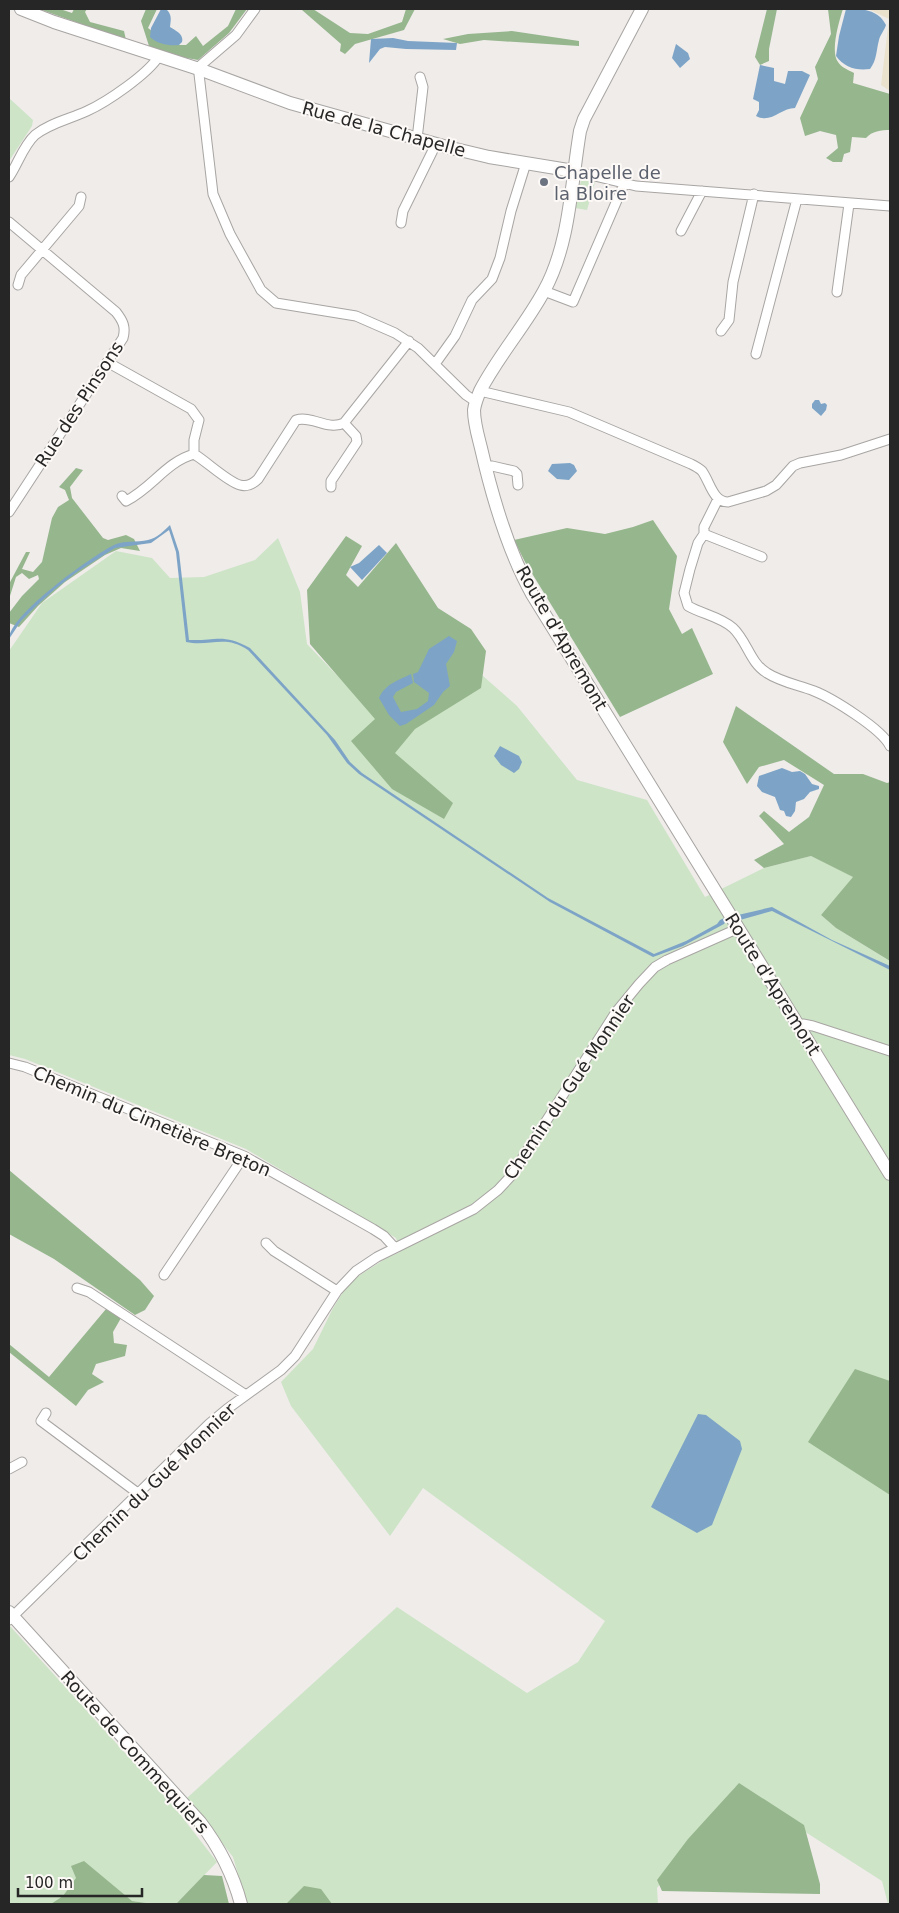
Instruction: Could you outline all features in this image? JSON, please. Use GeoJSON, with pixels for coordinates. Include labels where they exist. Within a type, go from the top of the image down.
{"type":"FeatureCollection","features":[{"type":"Feature","properties":{"kind":"street","name":"Rue de la Chapelle"},"geometry":{"type":"LineString","coordinates":[[21,9],[54,22],[199,69],[290,103],[416,139],[489,157],[574,171]]}},
{"type":"Feature","properties":{"kind":"street"},"geometry":{"type":"LineString","coordinates":[[255,9],[236,35],[208,58],[199,69],[213,194],[230,234],[261,290],[276,303],[356,316],[379,325],[409,341],[466,395],[568,412],[691,464],[701,470],[718,499],[728,502],[755,495],[776,486],[793,466],[800,463],[840,455],[890,439]]}},
{"type":"Feature","properties":{"kind":"street"},"geometry":{"type":"LineString","coordinates":[[478,396],[544,291],[557,262],[562,245],[580,131],[584,119],[642,9]]}},
{"type":"Feature","properties":{"kind":"street"},"geometry":{"type":"LineString","coordinates":[[9,177],[34,136],[50,126],[97,106],[136,79],[160,56]]}},
{"type":"Feature","properties":{"kind":"street"},"geometry":{"type":"LineString","coordinates":[[416,139],[422,87],[420,77]]}},
{"type":"Feature","properties":{"kind":"street"},"geometry":{"type":"LineString","coordinates":[[401,223],[403,211],[436,144]]}},
{"type":"Feature","properties":{"kind":"street"},"geometry":{"type":"LineString","coordinates":[[435,364],[455,336],[472,300],[492,279],[500,258],[511,211],[526,163]]}},
{"type":"Feature","properties":{"kind":"street"},"geometry":{"type":"LineString","coordinates":[[574,171],[624,184],[702,192],[754,194],[848,204],[890,206]]}},
{"type":"Feature","properties":{"kind":"street"},"geometry":{"type":"LineString","coordinates":[[544,291],[573,302],[624,184]]}},
{"type":"Feature","properties":{"kind":"street"},"geometry":{"type":"LineString","coordinates":[[681,231],[702,192]]}},
{"type":"Feature","properties":{"kind":"street"},"geometry":{"type":"LineString","coordinates":[[721,330],[729,320],[733,282],[754,194]]}},
{"type":"Feature","properties":{"kind":"street"},"geometry":{"type":"LineString","coordinates":[[18,285],[21,275],[78,206],[81,197]]}},
{"type":"Feature","properties":{"kind":"street"},"geometry":{"type":"LineString","coordinates":[[756,354],[797,199]]}},
{"type":"Feature","properties":{"kind":"street"},"geometry":{"type":"LineString","coordinates":[[837,292],[848,204]]}},
{"type":"Feature","properties":{"kind":"street","name":"Rue des Pinsons"},"geometry":{"type":"LineString","coordinates":[[9,222],[116,312],[121,319],[125,332],[123,338],[10,507]]}},
{"type":"Feature","properties":{"kind":"street"},"geometry":{"type":"LineString","coordinates":[[194,454],[239,485],[250,485],[258,479],[296,420],[305,419],[335,426],[344,423],[409,341]]}},
{"type":"Feature","properties":{"kind":"street"},"geometry":{"type":"LineString","coordinates":[[107,362],[191,409],[199,420],[194,440],[194,454]]}},
{"type":"Feature","properties":{"kind":"street","name":"Route d'Apremont"},"geometry":{"type":"LineString","coordinates":[[478,396],[476,426],[485,466],[515,558],[532,594],[890,1174]]}},
{"type":"Feature","properties":{"kind":"street"},"geometry":{"type":"LineString","coordinates":[[331,487],[331,481],[357,442],[356,436],[344,423]]}},
{"type":"Feature","properties":{"kind":"street"},"geometry":{"type":"LineString","coordinates":[[122,496],[126,500],[139,494],[170,465],[194,454]]}},
{"type":"Feature","properties":{"kind":"street"},"geometry":{"type":"LineString","coordinates":[[485,466],[514,471],[517,474],[518,485]]}},
{"type":"Feature","properties":{"kind":"street"},"geometry":{"type":"LineString","coordinates":[[718,499],[704,527],[704,534],[696,552],[684,593],[688,606],[698,612],[725,622],[734,628],[753,660],[767,674],[823,695],[878,731],[888,740],[890,746]]}},
{"type":"Feature","properties":{"kind":"street"},"geometry":{"type":"LineString","coordinates":[[704,534],[762,557]]}},
{"type":"Feature","properties":{"kind":"street","name":"Chemin du Gué Monnier"},"geometry":{"type":"LineString","coordinates":[[10,1616],[210,1424],[281,1370],[295,1356],[337,1291],[347,1279],[365,1264],[474,1209],[498,1190],[511,1176],[616,1012],[655,968],[667,960],[739,928]]}},
{"type":"Feature","properties":{"kind":"street"},"geometry":{"type":"LineString","coordinates":[[799,1026],[804,1024],[813,1026],[890,1051]]}},
{"type":"Feature","properties":{"kind":"street","name":"Chemin du Cimetière Breton"},"geometry":{"type":"LineString","coordinates":[[9,1063],[25,1066],[244,1156],[373,1229],[384,1236],[395,1248]]}},
{"type":"Feature","properties":{"kind":"street"},"geometry":{"type":"LineString","coordinates":[[164,1275],[244,1156]]}},
{"type":"Feature","properties":{"kind":"street"},"geometry":{"type":"LineString","coordinates":[[266,1242],[274,1251],[337,1291]]}},
{"type":"Feature","properties":{"kind":"street"},"geometry":{"type":"LineString","coordinates":[[77,1288],[89,1292],[246,1395]]}},
{"type":"Feature","properties":{"kind":"street"},"geometry":{"type":"LineString","coordinates":[[46,1414],[42,1421],[139,1494]]}},
{"type":"Feature","properties":{"kind":"street"},"geometry":{"type":"LineString","coordinates":[[9,1469],[22,1462]]}},
{"type":"Feature","properties":{"kind":"street","name":"Route de Commequiers"},"geometry":{"type":"LineString","coordinates":[[10,1616],[200,1822],[224,1858],[241,1904]]}},
{"type":"Feature","properties":{"kind":"shaded area"},"geometry":{"type":"Polygon","coordinates":[[[868,9],[890,9],[890,91],[881,85],[889,19],[868,9]]]}},
{"type":"Feature","properties":{"kind":"green space"},"geometry":{"type":"Polygon","coordinates":[[[39,9],[60,9],[72,13],[74,9],[87,9],[85,12],[90,22],[124,31],[126,40],[39,9]]]}},
{"type":"Feature","properties":{"kind":"green space"},"geometry":{"type":"Polygon","coordinates":[[[146,9],[157,9],[148,28],[171,45],[186,45],[196,36],[203,46],[228,26],[236,9],[247,9],[229,33],[198,60],[181,57],[149,46],[141,21],[146,9]]]}},
{"type":"Feature","properties":{"kind":"green space"},"geometry":{"type":"Polygon","coordinates":[[[292,9],[313,9],[350,33],[368,34],[402,22],[406,9],[415,9],[404,30],[355,44],[345,54],[340,51],[341,44],[302,10],[292,9]]]}},
{"type":"Feature","properties":{"kind":"green space"},"geometry":{"type":"Polygon","coordinates":[[[767,9],[777,9],[769,49],[769,61],[760,65],[755,57],[767,9]]]}},
{"type":"Feature","properties":{"kind":"green space"},"geometry":{"type":"Polygon","coordinates":[[[828,9],[843,9],[835,44],[836,57],[839,64],[854,73],[853,83],[890,94],[890,130],[877,131],[866,138],[852,137],[850,152],[844,154],[842,162],[833,162],[826,158],[838,148],[836,135],[820,131],[805,136],[800,118],[818,79],[815,67],[831,34],[828,9]]]}},
{"type":"Feature","properties":{"kind":"green space"},"geometry":{"type":"Polygon","coordinates":[[[512,31],[579,41],[579,46],[484,40],[460,44],[443,39],[468,34],[512,31]]]}},
{"type":"Feature","properties":{"kind":"green space"},"geometry":{"type":"Polygon","coordinates":[[[9,98],[33,120],[32,126],[9,161],[9,98]]]}},
{"type":"Feature","properties":{"kind":"green space"},"geometry":{"type":"Polygon","coordinates":[[[581,180],[595,182],[587,210],[575,208],[581,180]]]}},
{"type":"Feature","properties":{"kind":"green space"},"geometry":{"type":"Polygon","coordinates":[[[76,468],[83,470],[70,487],[72,498],[103,538],[108,540],[126,535],[134,539],[140,551],[121,548],[105,555],[65,582],[38,606],[19,627],[9,623],[9,613],[39,579],[38,575],[29,579],[22,573],[16,577],[9,599],[9,584],[26,552],[30,552],[22,569],[33,572],[42,562],[52,518],[58,507],[69,500],[65,490],[59,487],[76,468]]]}},
{"type":"Feature","properties":{"kind":"green space"},"geometry":{"type":"Polygon","coordinates":[[[653,520],[677,556],[669,609],[682,634],[692,628],[713,674],[620,717],[525,562],[514,540],[567,528],[605,534],[653,520]]]}},
{"type":"Feature","properties":{"kind":"green space"},"geometry":{"type":"Polygon","coordinates":[[[346,536],[362,546],[346,575],[358,587],[396,543],[438,608],[471,629],[486,651],[481,688],[415,729],[395,753],[453,803],[444,819],[392,789],[351,741],[375,719],[310,644],[307,590],[346,536]]]}},
{"type":"Feature","properties":{"kind":"green space"},"geometry":{"type":"Polygon","coordinates":[[[278,538],[300,592],[307,644],[393,734],[483,676],[517,706],[577,780],[647,800],[705,897],[764,868],[811,856],[854,877],[821,915],[836,928],[890,961],[890,1904],[888,1904],[882,1881],[735,1787],[657,1888],[658,1904],[247,1904],[233,1857],[187,1798],[397,1607],[527,1693],[578,1662],[605,1621],[423,1488],[390,1536],[291,1406],[281,1382],[313,1349],[332,1310],[349,1282],[385,1259],[400,1252],[396,1238],[246,1149],[25,1059],[9,1055],[9,651],[42,603],[116,551],[152,558],[170,578],[204,577],[255,560],[278,538]]]}},
{"type":"Feature","properties":{"kind":"green space"},"geometry":{"type":"Polygon","coordinates":[[[736,706],[834,774],[863,774],[887,783],[890,782],[890,961],[836,928],[821,915],[853,877],[811,856],[764,868],[754,860],[784,844],[759,816],[764,811],[789,832],[809,817],[824,785],[784,760],[759,767],[747,784],[723,742],[736,706]]]}},
{"type":"Feature","properties":{"kind":"green space"},"geometry":{"type":"Polygon","coordinates":[[[9,1170],[140,1280],[154,1296],[145,1310],[135,1315],[54,1259],[9,1234],[9,1170]]]}},
{"type":"Feature","properties":{"kind":"green space"},"geometry":{"type":"Polygon","coordinates":[[[106,1309],[121,1318],[113,1332],[114,1343],[127,1345],[125,1356],[96,1364],[92,1374],[104,1382],[88,1390],[76,1406],[9,1352],[9,1344],[49,1377],[106,1309]]]}},
{"type":"Feature","properties":{"kind":"green space"},"geometry":{"type":"Polygon","coordinates":[[[855,1369],[890,1381],[890,1495],[808,1442],[855,1369]]]}},
{"type":"Feature","properties":{"kind":"green space"},"geometry":{"type":"Polygon","coordinates":[[[9,1625],[175,1808],[217,1862],[176,1904],[153,1904],[132,1901],[120,1904],[9,1904],[9,1625]]]}},
{"type":"Feature","properties":{"kind":"green space"},"geometry":{"type":"Polygon","coordinates":[[[739,1783],[804,1825],[820,1884],[820,1894],[662,1891],[657,1880],[688,1839],[739,1783]]]}},
{"type":"Feature","properties":{"kind":"green space"},"geometry":{"type":"Polygon","coordinates":[[[84,1861],[132,1901],[153,1904],[51,1904],[63,1896],[76,1878],[71,1866],[84,1861]]]}},
{"type":"Feature","properties":{"kind":"green space"},"geometry":{"type":"Polygon","coordinates":[[[204,1875],[222,1876],[229,1904],[176,1904],[204,1875]]]}},
{"type":"Feature","properties":{"kind":"green space"},"geometry":{"type":"Polygon","coordinates":[[[304,1886],[321,1889],[332,1904],[286,1904],[304,1886]]]}},
{"type":"Feature","properties":{"kind":"water"},"geometry":{"type":"Polygon","coordinates":[[[161,9],[168,11],[171,17],[170,27],[182,37],[182,42],[179,45],[163,44],[150,37],[151,28],[161,9]]]}},
{"type":"Feature","properties":{"kind":"water"},"geometry":{"type":"Polygon","coordinates":[[[846,9],[864,10],[874,13],[886,25],[870,69],[851,67],[843,63],[836,56],[846,9]]]}},
{"type":"Feature","properties":{"kind":"water"},"geometry":{"type":"Polygon","coordinates":[[[393,38],[408,41],[457,43],[456,50],[385,47],[380,49],[369,63],[371,39],[393,38]]]}},
{"type":"Feature","properties":{"kind":"water"},"geometry":{"type":"Polygon","coordinates":[[[676,44],[688,53],[690,59],[680,68],[672,58],[676,44]]]}},
{"type":"Feature","properties":{"kind":"water"},"geometry":{"type":"Polygon","coordinates":[[[760,65],[774,68],[774,81],[785,84],[788,71],[802,71],[810,75],[795,108],[785,110],[771,117],[761,118],[756,116],[759,110],[759,102],[753,99],[760,65]]]}},
{"type":"Feature","properties":{"kind":"water"},"geometry":{"type":"Polygon","coordinates":[[[815,400],[819,400],[821,404],[825,403],[827,405],[826,410],[821,416],[812,408],[815,400]]]}},
{"type":"Feature","properties":{"kind":"water"},"geometry":{"type":"Polygon","coordinates":[[[570,463],[574,465],[577,471],[569,480],[557,479],[548,471],[552,464],[570,463]]]}},
{"type":"Feature","properties":{"kind":"water"},"geometry":{"type":"Polygon","coordinates":[[[170,525],[179,552],[189,640],[226,639],[241,643],[250,648],[335,740],[350,762],[362,773],[548,898],[654,954],[686,941],[726,917],[727,920],[724,924],[683,946],[653,957],[550,902],[359,774],[347,763],[327,735],[248,650],[240,645],[225,642],[186,642],[176,552],[169,530],[151,543],[115,548],[77,572],[34,608],[21,621],[9,639],[22,616],[71,573],[118,543],[151,539],[170,525]]]}},
{"type":"Feature","properties":{"kind":"water"},"geometry":{"type":"Polygon","coordinates":[[[379,545],[387,553],[362,580],[350,567],[359,563],[379,545]]]}},
{"type":"Feature","properties":{"kind":"water"},"geometry":{"type":"Polygon","coordinates":[[[449,636],[457,641],[454,652],[446,664],[450,686],[434,705],[400,726],[389,715],[379,698],[385,689],[393,683],[411,674],[413,683],[396,692],[393,697],[401,712],[417,709],[428,701],[429,693],[414,682],[413,674],[418,672],[429,649],[449,636]]]}},
{"type":"Feature","properties":{"kind":"water"},"geometry":{"type":"Polygon","coordinates":[[[500,746],[519,756],[522,762],[519,769],[514,773],[501,765],[494,756],[500,746]]]}},
{"type":"Feature","properties":{"kind":"water"},"geometry":{"type":"Polygon","coordinates":[[[782,768],[792,772],[800,771],[805,774],[812,784],[819,786],[819,789],[810,792],[804,799],[796,802],[795,811],[791,817],[786,816],[784,811],[780,810],[775,797],[762,792],[757,786],[759,776],[782,768]]]}},
{"type":"Feature","properties":{"kind":"water"},"geometry":{"type":"Polygon","coordinates":[[[772,907],[832,940],[890,966],[890,970],[772,911],[740,920],[738,915],[772,907]]]}},
{"type":"Feature","properties":{"kind":"water"},"geometry":{"type":"Polygon","coordinates":[[[698,1414],[706,1415],[740,1441],[742,1449],[712,1525],[697,1533],[651,1507],[698,1414]]]}},
{"type":"Feature","properties":{"kind":"place","name":"Chapelle de la Bloire"},"geometry":{"type":"Point","coordinates":[544,182]}}]}
